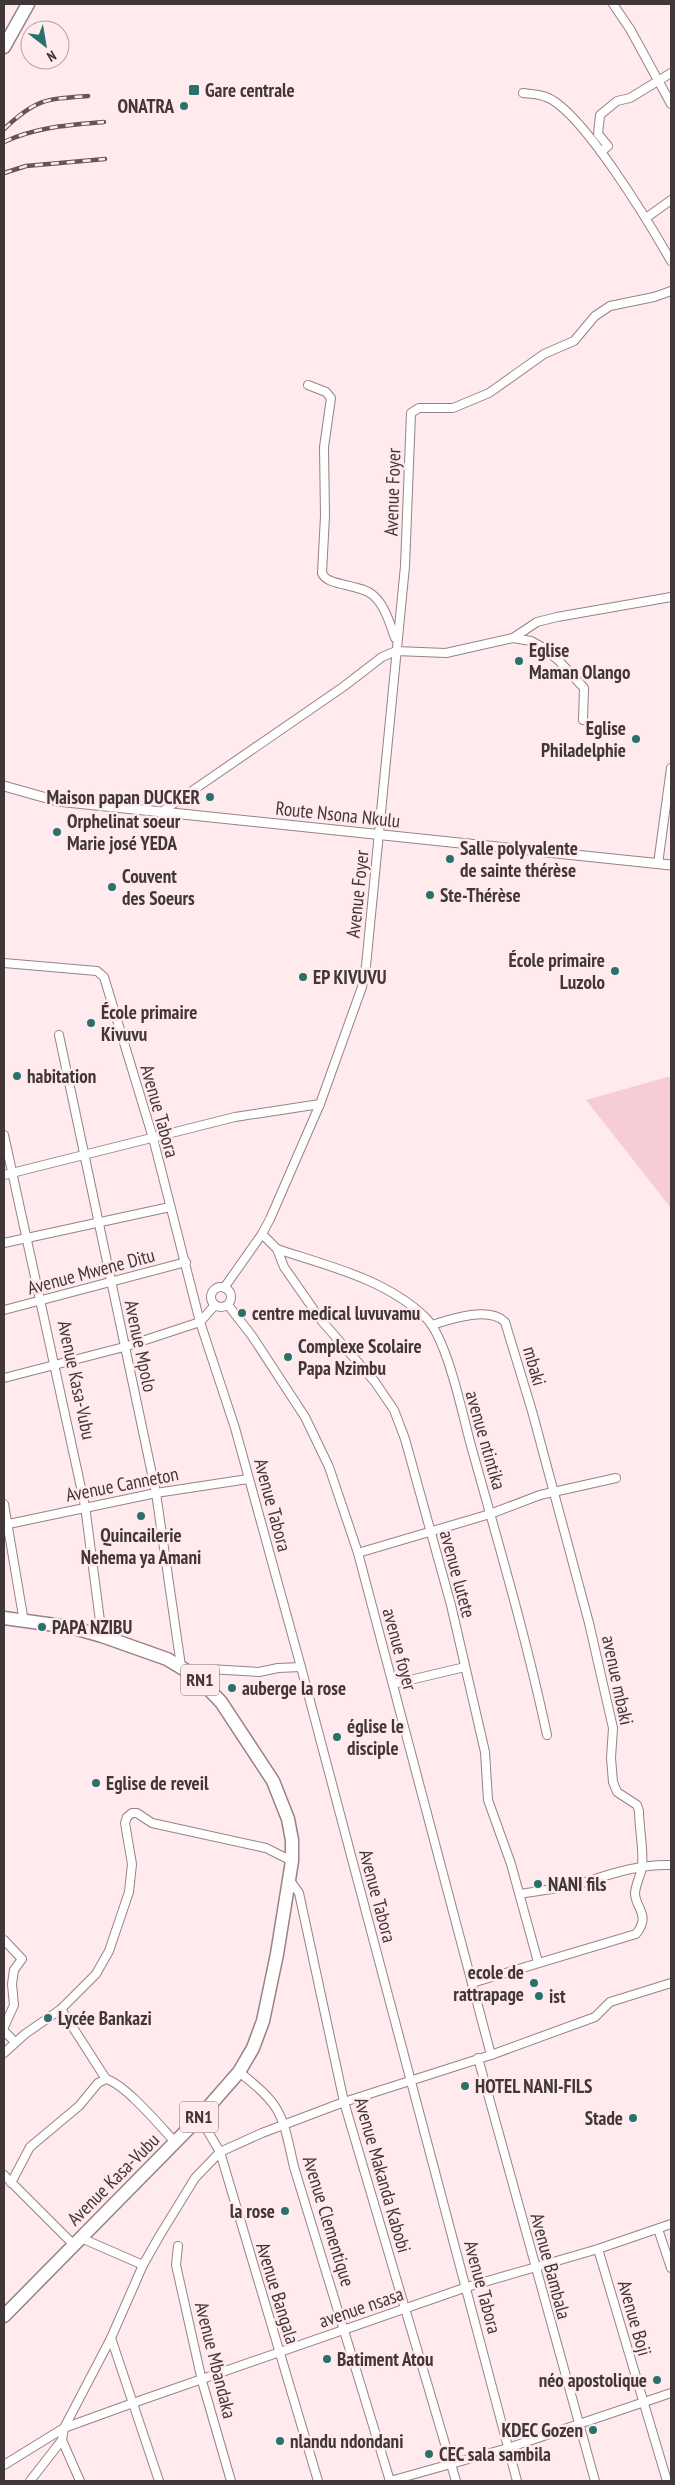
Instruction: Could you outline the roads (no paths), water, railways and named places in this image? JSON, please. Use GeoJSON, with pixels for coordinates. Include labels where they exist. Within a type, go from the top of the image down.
{"type":"FeatureCollection","features":[{"type":"Feature","properties":{"kind":"highway"},"geometry":{"type":"LineString","coordinates":[[4,47],[28,4]]}},
{"type":"Feature","properties":{"kind":"highway","name":"RN1"},"geometry":{"type":"LineString","coordinates":[[4,1618],[70,1627],[102,1636],[181,1666],[196,1677],[220,1702],[273,1781],[288,1819],[292,1861]]}},
{"type":"Feature","properties":{"kind":"highway","name":"Avenue Kasa-Vubu"},"geometry":{"type":"LineString","coordinates":[[4,2316],[197,2120],[239,2072],[253,2048],[263,2021],[277,1954],[292,1861]]}},
{"type":"Feature","properties":{"kind":"street"},"geometry":{"type":"LineString","coordinates":[[613,4],[671,104]]}},
{"type":"Feature","properties":{"kind":"street"},"geometry":{"type":"LineString","coordinates":[[601,152],[608,146],[598,134],[600,115],[617,101],[630,98],[671,73]]}},
{"type":"Feature","properties":{"kind":"street"},"geometry":{"type":"LineString","coordinates":[[523,93],[547,97],[568,113],[601,152],[646,218],[671,261]]}},
{"type":"Feature","properties":{"kind":"street"},"geometry":{"type":"LineString","coordinates":[[646,218],[671,200]]}},
{"type":"Feature","properties":{"kind":"street","name":"Avenue Foyer"},"geometry":{"type":"LineString","coordinates":[[224,1288],[262,1234],[320,1104],[362,987],[380,834],[396,640],[405,566],[411,413],[419,408],[453,408],[488,393],[544,354],[574,341],[595,316],[610,306],[654,297],[671,291]]}},
{"type":"Feature","properties":{"kind":"street"},"geometry":{"type":"LineString","coordinates":[[308,385],[326,392],[331,398],[324,447],[325,516],[322,573],[328,582],[351,585],[375,596],[381,604],[396,640]]}},
{"type":"Feature","properties":{"kind":"street"},"geometry":{"type":"LineString","coordinates":[[160,813],[382,658],[396,651],[446,653],[513,638],[537,622],[557,617],[671,597]]}},
{"type":"Feature","properties":{"kind":"street"},"geometry":{"type":"LineString","coordinates":[[513,638],[531,641],[544,648],[576,678],[584,688],[583,720]]}},
{"type":"Feature","properties":{"kind":"street"},"geometry":{"type":"LineString","coordinates":[[658,864],[671,768]]}},
{"type":"Feature","properties":{"kind":"street","name":"Route Nsona Nkulu"},"geometry":{"type":"LineString","coordinates":[[4,786],[57,802],[671,865]]}},
{"type":"Feature","properties":{"kind":"street","name":"Avenue Tabora"},"geometry":{"type":"LineString","coordinates":[[4,963],[97,971],[104,977],[153,1138],[200,1322],[235,1428],[301,1667],[517,2481]]}},
{"type":"Feature","properties":{"kind":"street","name":"Avenue Mpolo"},"geometry":{"type":"LineString","coordinates":[[59,1035],[156,1493],[181,1666]]}},
{"type":"Feature","properties":{"kind":"street"},"geometry":{"type":"LineString","coordinates":[[4,1175],[235,1117],[320,1104]]}},
{"type":"Feature","properties":{"kind":"street","name":"Avenue Kasa-Vubu"},"geometry":{"type":"LineString","coordinates":[[4,1135],[85,1506],[102,1636]]}},
{"type":"Feature","properties":{"kind":"street"},"geometry":{"type":"LineString","coordinates":[[4,1244],[170,1207]]}},
{"type":"Feature","properties":{"kind":"street","name":"avenue lutete"},"geometry":{"type":"LineString","coordinates":[[262,1234],[277,1249],[284,1267],[321,1320],[375,1382],[394,1410],[405,1439],[450,1605],[485,1752],[488,1800],[520,1894],[538,1962]]}},
{"type":"Feature","properties":{"kind":"street","name":"avenue ntintika"},"geometry":{"type":"LineString","coordinates":[[277,1249],[346,1271],[390,1290],[425,1318],[432,1326],[450,1370],[512,1589],[548,1735]]}},
{"type":"Feature","properties":{"kind":"street","name":"Avenue Mwene Ditu"},"geometry":{"type":"LineString","coordinates":[[4,1310],[186,1262]]}},
{"type":"Feature","properties":{"kind":"street"},"geometry":{"type":"LineString","coordinates":[[217,1288],[224,1288],[230,1295],[228,1305],[221,1307],[215,1305],[212,1300],[212,1293],[217,1288]]}},
{"type":"Feature","properties":{"kind":"street"},"geometry":{"type":"LineString","coordinates":[[4,1378],[124,1347],[200,1322],[215,1305]]}},
{"type":"Feature","properties":{"kind":"street","name":"avenue foyer"},"geometry":{"type":"LineString","coordinates":[[228,1305],[252,1336],[305,1417],[329,1467],[358,1553],[491,2054]]}},
{"type":"Feature","properties":{"kind":"street","name":"mbaki"},"geometry":{"type":"LineString","coordinates":[[432,1326],[448,1320],[484,1314],[499,1316],[505,1322],[553,1494]]}},
{"type":"Feature","properties":{"kind":"street"},"geometry":{"type":"LineString","coordinates":[[358,1553],[490,1514],[540,1496],[616,1478]]}},
{"type":"Feature","properties":{"kind":"street","name":"Avenue Canneton"},"geometry":{"type":"LineString","coordinates":[[6,1524],[85,1506],[248,1479]]}},
{"type":"Feature","properties":{"kind":"street","name":"avenue mbaki"},"geometry":{"type":"LineString","coordinates":[[538,1962],[636,1934],[641,1928],[642,1919],[642,1910],[635,1894],[642,1866],[639,1811],[637,1805],[617,1792],[613,1782],[611,1758],[613,1728],[590,1624],[553,1494]]}},
{"type":"Feature","properties":{"kind":"street"},"geometry":{"type":"LineString","coordinates":[[4,1504],[24,1622]]}},
{"type":"Feature","properties":{"kind":"street"},"geometry":{"type":"LineString","coordinates":[[196,1677],[199,1672],[208,1670],[254,1672],[301,1667]]}},
{"type":"Feature","properties":{"kind":"street"},"geometry":{"type":"LineString","coordinates":[[393,1684],[465,1667]]}},
{"type":"Feature","properties":{"kind":"street"},"geometry":{"type":"LineString","coordinates":[[4,2053],[15,2042],[61,2009],[96,1974],[109,1951],[129,1892],[132,1864],[125,1822],[132,1813],[137,1813],[152,1823],[266,1848],[292,1861]]}},
{"type":"Feature","properties":{"kind":"street"},"geometry":{"type":"LineString","coordinates":[[520,1894],[588,1881],[613,1872],[642,1866],[671,1865]]}},
{"type":"Feature","properties":{"kind":"street","name":"Avenue Makanda Kabobi"},"geometry":{"type":"LineString","coordinates":[[288,1877],[299,1893],[344,2102],[456,2481]]}},
{"type":"Feature","properties":{"kind":"street"},"geometry":{"type":"LineString","coordinates":[[4,1940],[22,1959],[14,1970],[12,1984],[14,2005],[4,2027]]}},
{"type":"Feature","properties":{"kind":"street"},"geometry":{"type":"LineString","coordinates":[[472,1983],[538,1962]]}},
{"type":"Feature","properties":{"kind":"street"},"geometry":{"type":"LineString","coordinates":[[30,2481],[62,2440],[64,2428],[111,2338],[143,2265],[187,2188],[203,2168],[220,2152],[262,2133],[344,2102],[491,2054],[595,2017],[606,2005],[671,1983]]}},
{"type":"Feature","properties":{"kind":"street"},"geometry":{"type":"LineString","coordinates":[[61,2009],[106,2079],[112,2081],[135,2100],[175,2142]]}},
{"type":"Feature","properties":{"kind":"street"},"geometry":{"type":"LineString","coordinates":[[4,2031],[15,2042]]}},
{"type":"Feature","properties":{"kind":"street","name":"Avenue Bambala"},"geometry":{"type":"LineString","coordinates":[[478,2058],[534,2267],[595,2481]]}},
{"type":"Feature","properties":{"kind":"street","name":"Avenue Clementique"},"geometry":{"type":"LineString","coordinates":[[239,2072],[270,2098],[276,2106],[284,2126],[294,2167],[346,2330],[390,2481]]}},
{"type":"Feature","properties":{"kind":"street"},"geometry":{"type":"LineString","coordinates":[[11,2183],[30,2147],[79,2106],[98,2083],[106,2079]]}},
{"type":"Feature","properties":{"kind":"street","name":"Avenue Bangala"},"geometry":{"type":"LineString","coordinates":[[197,2120],[207,2130],[220,2152],[318,2481]]}},
{"type":"Feature","properties":{"kind":"street"},"geometry":{"type":"LineString","coordinates":[[4,2175],[77,2241],[143,2265]]}},
{"type":"Feature","properties":{"kind":"street","name":"avenue nsasa"},"geometry":{"type":"LineString","coordinates":[[4,2465],[64,2428],[133,2403],[280,2354],[467,2287],[598,2249],[671,2224]]}},
{"type":"Feature","properties":{"kind":"street"},"geometry":{"type":"LineString","coordinates":[[658,2229],[671,2268]]}},
{"type":"Feature","properties":{"kind":"street","name":"Avenue Mbandaka"},"geometry":{"type":"LineString","coordinates":[[178,2246],[176,2265],[202,2381],[232,2481]]}},
{"type":"Feature","properties":{"kind":"street","name":"Avenue Boji"},"geometry":{"type":"LineString","coordinates":[[598,2249],[642,2403],[667,2481]]}},
{"type":"Feature","properties":{"kind":"street"},"geometry":{"type":"LineString","coordinates":[[111,2338],[159,2481]]}},
{"type":"Feature","properties":{"kind":"street"},"geometry":{"type":"LineString","coordinates":[[390,2481],[508,2448],[671,2393]]}},
{"type":"Feature","properties":{"kind":"street"},"geometry":{"type":"LineString","coordinates":[[62,2440],[80,2481]]}},
{"type":"Feature","properties":{"kind":"railway"},"geometry":{"type":"LineString","coordinates":[[4,129],[33,106],[42,102],[61,98],[88,96]]}},
{"type":"Feature","properties":{"kind":"railway"},"geometry":{"type":"LineString","coordinates":[[4,142],[40,130],[104,122]]}},
{"type":"Feature","properties":{"kind":"railway"},"geometry":{"type":"LineString","coordinates":[[4,173],[26,166],[105,159]]}},
{"type":"Feature","properties":{"kind":"place","name":"Gare centrale"},"geometry":{"type":"Point","coordinates":[194,90]}},
{"type":"Feature","properties":{"kind":"place","name":"ONATRA"},"geometry":{"type":"Point","coordinates":[184,106]}},
{"type":"Feature","properties":{"kind":"place","name":"Eglise Maman Olango"},"geometry":{"type":"Point","coordinates":[519,661]}},
{"type":"Feature","properties":{"kind":"place","name":"Eglise Philadelphie"},"geometry":{"type":"Point","coordinates":[636,739]}},
{"type":"Feature","properties":{"kind":"place","name":"Maison papan DUCKER"},"geometry":{"type":"Point","coordinates":[210,797]}},
{"type":"Feature","properties":{"kind":"place","name":"Orphelinat soeur Marie josé YEDA"},"geometry":{"type":"Point","coordinates":[57,832]}},
{"type":"Feature","properties":{"kind":"place","name":"Salle polyvalente de sainte thérèse"},"geometry":{"type":"Point","coordinates":[450,859]}},
{"type":"Feature","properties":{"kind":"place","name":"Couvent des Soeurs"},"geometry":{"type":"Point","coordinates":[112,887]}},
{"type":"Feature","properties":{"kind":"place","name":"Ste-Thérèse"},"geometry":{"type":"Point","coordinates":[430,895]}},
{"type":"Feature","properties":{"kind":"place","name":"École primaire Luzolo"},"geometry":{"type":"Point","coordinates":[615,971]}},
{"type":"Feature","properties":{"kind":"place","name":"EP KIVUVU"},"geometry":{"type":"Point","coordinates":[303,977]}},
{"type":"Feature","properties":{"kind":"place","name":"École primaire Kivuvu"},"geometry":{"type":"Point","coordinates":[91,1023]}},
{"type":"Feature","properties":{"kind":"place","name":"habitation"},"geometry":{"type":"Point","coordinates":[17,1076]}},
{"type":"Feature","properties":{"kind":"place","name":"centre medical luvuvamu"},"geometry":{"type":"Point","coordinates":[242,1313]}},
{"type":"Feature","properties":{"kind":"place","name":"Complexe Scolaire Papa Nzimbu"},"geometry":{"type":"Point","coordinates":[288,1357]}},
{"type":"Feature","properties":{"kind":"place","name":"Quincailerie Nehema ya Amani"},"geometry":{"type":"Point","coordinates":[141,1516]}},
{"type":"Feature","properties":{"kind":"place","name":"PAPA NZIBU"},"geometry":{"type":"Point","coordinates":[42,1627]}},
{"type":"Feature","properties":{"kind":"place","name":"auberge la rose"},"geometry":{"type":"Point","coordinates":[232,1688]}},
{"type":"Feature","properties":{"kind":"place","name":"église le disciple"},"geometry":{"type":"Point","coordinates":[337,1737]}},
{"type":"Feature","properties":{"kind":"place","name":"Eglise de reveil"},"geometry":{"type":"Point","coordinates":[96,1783]}},
{"type":"Feature","properties":{"kind":"place","name":"NANI fils"},"geometry":{"type":"Point","coordinates":[538,1884]}},
{"type":"Feature","properties":{"kind":"place","name":"ecole de rattrapage"},"geometry":{"type":"Point","coordinates":[534,1983]}},
{"type":"Feature","properties":{"kind":"place","name":"ist"},"geometry":{"type":"Point","coordinates":[539,1996]}},
{"type":"Feature","properties":{"kind":"place","name":"Lycée Bankazi"},"geometry":{"type":"Point","coordinates":[48,2018]}},
{"type":"Feature","properties":{"kind":"place","name":"HOTEL NANI-FILS"},"geometry":{"type":"Point","coordinates":[465,2086]}},
{"type":"Feature","properties":{"kind":"place","name":"Stade"},"geometry":{"type":"Point","coordinates":[633,2118]}},
{"type":"Feature","properties":{"kind":"place","name":"la rose"},"geometry":{"type":"Point","coordinates":[285,2211]}},
{"type":"Feature","properties":{"kind":"place","name":"Batiment Atou"},"geometry":{"type":"Point","coordinates":[327,2359]}},
{"type":"Feature","properties":{"kind":"place","name":"néo apostolique"},"geometry":{"type":"Point","coordinates":[657,2380]}},
{"type":"Feature","properties":{"kind":"place","name":"KDEC Gozen"},"geometry":{"type":"Point","coordinates":[593,2430]}},
{"type":"Feature","properties":{"kind":"place","name":"nlandu ndondani"},"geometry":{"type":"Point","coordinates":[280,2441]}},
{"type":"Feature","properties":{"kind":"place","name":"CEC sala sambila"},"geometry":{"type":"Point","coordinates":[429,2454]}}]}
